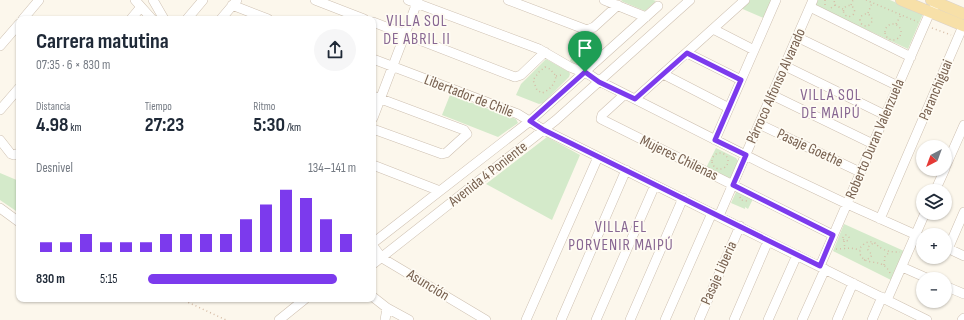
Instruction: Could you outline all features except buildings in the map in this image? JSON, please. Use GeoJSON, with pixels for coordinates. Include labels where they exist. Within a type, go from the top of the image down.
{"type":"FeatureCollection","features":[{"type":"Feature","properties":{"kind":"main road"},"geometry":{"type":"LineString","coordinates":[[901,0],[964,26]]}},
{"type":"Feature","properties":{"kind":"main road"},"geometry":{"type":"LineString","coordinates":[[937,1],[964,14]]}},
{"type":"Feature","properties":{"kind":"street"},"geometry":{"type":"LineString","coordinates":[[26,16],[39,0]]}},
{"type":"Feature","properties":{"kind":"street"},"geometry":{"type":"LineString","coordinates":[[153,0],[162,16]]}},
{"type":"Feature","properties":{"kind":"street"},"geometry":{"type":"LineString","coordinates":[[190,16],[203,0]]}},
{"type":"Feature","properties":{"kind":"street"},"geometry":{"type":"LineString","coordinates":[[315,0],[356,16]]}},
{"type":"Feature","properties":{"kind":"street"},"geometry":{"type":"LineString","coordinates":[[408,0],[418,2],[545,52],[570,67],[585,72],[599,82],[715,140],[916,236]]}},
{"type":"Feature","properties":{"kind":"street"},"geometry":{"type":"LineString","coordinates":[[508,0],[587,30],[594,27],[618,5]]}},
{"type":"Feature","properties":{"kind":"street"},"geometry":{"type":"LineString","coordinates":[[604,0],[646,17]]}},
{"type":"Feature","properties":{"kind":"street","name":"Avenida 4 Poniente"},"geometry":{"type":"LineString","coordinates":[[376,262],[544,130],[690,0]]}},
{"type":"Feature","properties":{"kind":"street"},"geometry":{"type":"LineString","coordinates":[[635,99],[745,0]]}},
{"type":"Feature","properties":{"kind":"street"},"geometry":{"type":"LineString","coordinates":[[715,140],[776,0]]}},
{"type":"Feature","properties":{"kind":"street"},"geometry":{"type":"LineString","coordinates":[[930,12],[937,1]]}},
{"type":"Feature","properties":{"kind":"street"},"geometry":{"type":"LineString","coordinates":[[376,130],[442,154],[446,153],[466,136],[467,132],[464,130],[377,97],[393,66],[418,2]]}},
{"type":"Feature","properties":{"kind":"street"},"geometry":{"type":"LineString","coordinates":[[132,16],[138,3],[149,16]]}},
{"type":"Feature","properties":{"kind":"street"},"geometry":{"type":"LineString","coordinates":[[224,16],[235,3],[262,16]]}},
{"type":"Feature","properties":{"kind":"street"},"geometry":{"type":"LineString","coordinates":[[812,4],[910,57]]}},
{"type":"Feature","properties":{"kind":"street","name":"Párroco Alfonso Alvarado"},"geometry":{"type":"LineString","coordinates":[[665,320],[715,214],[733,185],[812,4]]}},
{"type":"Feature","properties":{"kind":"street","name":"Avenida 4 Poniente"},"geometry":{"type":"LineString","coordinates":[[376,241],[530,121],[658,6]]}},
{"type":"Feature","properties":{"kind":"street","name":"Roberto Duran Valenzuela"},"geometry":{"type":"LineString","coordinates":[[802,320],[833,235],[930,12]]}},
{"type":"Feature","properties":{"kind":"street"},"geometry":{"type":"LineString","coordinates":[[376,23],[515,77],[521,75],[545,52]]}},
{"type":"Feature","properties":{"kind":"street","name":"Paranchiguai"},"geometry":{"type":"LineString","coordinates":[[880,219],[964,26]]}},
{"type":"Feature","properties":{"kind":"street"},"geometry":{"type":"LineString","coordinates":[[0,46],[16,27]]}},
{"type":"Feature","properties":{"kind":"street"},"geometry":{"type":"LineString","coordinates":[[713,29],[754,50]]}},
{"type":"Feature","properties":{"kind":"street"},"geometry":{"type":"LineString","coordinates":[[797,37],[898,86]]}},
{"type":"Feature","properties":{"kind":"street"},"geometry":{"type":"LineString","coordinates":[[687,53],[741,80]]}},
{"type":"Feature","properties":{"kind":"street","name":"Libertador de Chile"},"geometry":{"type":"LineString","coordinates":[[376,60],[518,114],[544,130],[927,320]]}},
{"type":"Feature","properties":{"kind":"street"},"geometry":{"type":"LineString","coordinates":[[785,66],[885,115]]}},
{"type":"Feature","properties":{"kind":"street"},"geometry":{"type":"LineString","coordinates":[[663,74],[729,108]]}},
{"type":"Feature","properties":{"kind":"street"},"geometry":{"type":"LineString","coordinates":[[0,110],[16,91]]}},
{"type":"Feature","properties":{"kind":"street","name":"Mujeres Chilenas"},"geometry":{"type":"LineString","coordinates":[[625,94],[602,115],[601,119],[833,235]]}},
{"type":"Feature","properties":{"kind":"street"},"geometry":{"type":"LineString","coordinates":[[772,95],[873,144]]}},
{"type":"Feature","properties":{"kind":"street","name":"Pasaje Goethe"},"geometry":{"type":"LineString","coordinates":[[759,124],[860,172]]}},
{"type":"Feature","properties":{"kind":"street"},"geometry":{"type":"LineString","coordinates":[[952,153],[964,125]]}},
{"type":"Feature","properties":{"kind":"street"},"geometry":{"type":"LineString","coordinates":[[0,140],[11,154],[16,154]]}},
{"type":"Feature","properties":{"kind":"street"},"geometry":{"type":"LineString","coordinates":[[526,320],[598,157]]}},
{"type":"Feature","properties":{"kind":"street"},"geometry":{"type":"LineString","coordinates":[[376,166],[440,191]]}},
{"type":"Feature","properties":{"kind":"street"},"geometry":{"type":"LineString","coordinates":[[561,320],[626,170]]}},
{"type":"Feature","properties":{"kind":"street"},"geometry":{"type":"LineString","coordinates":[[596,320],[655,184]]}},
{"type":"Feature","properties":{"kind":"street"},"geometry":{"type":"LineString","coordinates":[[630,320],[683,198]]}},
{"type":"Feature","properties":{"kind":"street"},"geometry":{"type":"LineString","coordinates":[[0,208],[16,217]]}},
{"type":"Feature","properties":{"kind":"street"},"geometry":{"type":"LineString","coordinates":[[952,237],[964,212]]}},
{"type":"Feature","properties":{"kind":"street","name":"Pasaje Liberia"},"geometry":{"type":"LineString","coordinates":[[699,320],[740,226]]}},
{"type":"Feature","properties":{"kind":"street"},"geometry":{"type":"LineString","coordinates":[[734,320],[768,241]]}},
{"type":"Feature","properties":{"kind":"street"},"geometry":{"type":"LineString","coordinates":[[872,320],[916,242]]}},
{"type":"Feature","properties":{"kind":"street","name":"Asunción"},"geometry":{"type":"LineString","coordinates":[[376,250],[382,258],[486,320]]}},
{"type":"Feature","properties":{"kind":"street"},"geometry":{"type":"LineString","coordinates":[[952,250],[964,256]]}},
{"type":"Feature","properties":{"kind":"street"},"geometry":{"type":"LineString","coordinates":[[768,320],[796,255]]}},
{"type":"Feature","properties":{"kind":"street"},"geometry":{"type":"LineString","coordinates":[[902,267],[916,273]]}},
{"type":"Feature","properties":{"kind":"street"},"geometry":{"type":"LineString","coordinates":[[837,320],[854,283]]}},
{"type":"Feature","properties":{"kind":"street"},"geometry":{"type":"LineString","coordinates":[[952,289],[964,294]]}},
{"type":"Feature","properties":{"kind":"street"},"geometry":{"type":"LineString","coordinates":[[376,299],[387,308],[409,320]]}},
{"type":"Feature","properties":{"kind":"street"},"geometry":{"type":"LineString","coordinates":[[279,320],[301,302]]}},
{"type":"Feature","properties":{"kind":"street"},"geometry":{"type":"LineString","coordinates":[[384,320],[387,308]]}},
{"type":"Feature","properties":{"kind":"path"},"geometry":{"type":"LineString","coordinates":[[825,0],[824,5],[827,8],[831,8],[835,5]]}},
{"type":"Feature","properties":{"kind":"path"},"geometry":{"type":"LineString","coordinates":[[834,0],[835,5]]}},
{"type":"Feature","properties":{"kind":"path"},"geometry":{"type":"LineString","coordinates":[[851,6],[854,0]]}},
{"type":"Feature","properties":{"kind":"path"},"geometry":{"type":"LineString","coordinates":[[866,0],[958,38]]}},
{"type":"Feature","properties":{"kind":"path"},"geometry":{"type":"LineString","coordinates":[[868,14],[872,3]]}},
{"type":"Feature","properties":{"kind":"path"},"geometry":{"type":"LineString","coordinates":[[835,5],[843,9],[845,16],[852,16],[854,14],[855,11],[851,6]]}},
{"type":"Feature","properties":{"kind":"path"},"geometry":{"type":"LineString","coordinates":[[843,9],[846,6],[851,6]]}},
{"type":"Feature","properties":{"kind":"path"},"geometry":{"type":"LineString","coordinates":[[864,14],[868,14],[871,16],[871,24],[865,26],[860,22],[860,18],[864,14]]}},
{"type":"Feature","properties":{"kind":"path"},"geometry":{"type":"LineString","coordinates":[[896,24],[901,14]]}},
{"type":"Feature","properties":{"kind":"path"},"geometry":{"type":"LineString","coordinates":[[891,24],[896,24],[900,28],[901,33],[897,39],[892,39],[886,34],[886,29],[891,24]]}},
{"type":"Feature","properties":{"kind":"path"},"geometry":{"type":"LineString","coordinates":[[556,76],[555,82],[546,92],[542,93],[536,90],[533,80],[545,67],[550,69],[556,76],[562,76]]}},
{"type":"Feature","properties":{"kind":"path"},"geometry":{"type":"LineString","coordinates":[[720,153],[725,154],[729,160],[727,166],[724,169],[716,168],[712,162],[713,157],[720,153]]}},
{"type":"Feature","properties":{"kind":"path"},"geometry":{"type":"LineString","coordinates":[[844,240],[845,249]]}},
{"type":"Feature","properties":{"kind":"path"},"geometry":{"type":"LineString","coordinates":[[891,275],[889,270],[884,265],[875,262],[867,262],[860,256],[862,245],[867,242],[876,243],[881,249],[890,252],[904,251]]}},
{"type":"Feature","properties":{"kind":"path"},"geometry":{"type":"LineString","coordinates":[[864,260],[870,258],[872,255],[868,250],[868,247],[876,243]]}},
{"type":"Feature","properties":{"kind":"path"},"geometry":{"type":"LineString","coordinates":[[834,249],[851,248],[860,250]]}},
{"type":"Feature","properties":{"kind":"path"},"geometry":{"type":"LineString","coordinates":[[884,265],[885,256],[890,252]]}},
{"type":"Feature","properties":{"kind":"path"},"geometry":{"type":"LineString","coordinates":[[187,302],[226,320]]}},
{"type":"Feature","properties":{"kind":"green space"},"geometry":{"type":"Polygon","coordinates":[[[747,0],[774,0],[766,19],[738,7],[747,0]]]}},
{"type":"Feature","properties":{"kind":"green space"},"geometry":{"type":"Polygon","coordinates":[[[817,0],[890,0],[923,14],[908,49],[814,5],[817,0]]]}},
{"type":"Feature","properties":{"kind":"green space"},"geometry":{"type":"Polygon","coordinates":[[[621,1],[656,1],[645,11],[621,1]]]}},
{"type":"Feature","properties":{"kind":"green space"},"geometry":{"type":"Polygon","coordinates":[[[578,44],[596,53],[583,67],[570,61],[578,44]]]}},
{"type":"Feature","properties":{"kind":"green space"},"geometry":{"type":"Polygon","coordinates":[[[546,59],[569,72],[569,77],[543,103],[539,104],[516,95],[521,84],[546,59]]]}},
{"type":"Feature","properties":{"kind":"green space"},"geometry":{"type":"Polygon","coordinates":[[[450,95],[516,119],[518,123],[498,137],[442,115],[450,95]]]}},
{"type":"Feature","properties":{"kind":"green space"},"geometry":{"type":"Polygon","coordinates":[[[547,137],[580,155],[552,220],[486,184],[547,137]]]}},
{"type":"Feature","properties":{"kind":"green space"},"geometry":{"type":"Polygon","coordinates":[[[716,148],[736,158],[738,161],[731,179],[706,168],[716,148]]]}},
{"type":"Feature","properties":{"kind":"green space"},"geometry":{"type":"Polygon","coordinates":[[[0,173],[16,180],[16,211],[0,200],[0,173]]]}},
{"type":"Feature","properties":{"kind":"green space"},"geometry":{"type":"Polygon","coordinates":[[[736,192],[740,192],[753,199],[748,209],[731,203],[736,192]]]}},
{"type":"Feature","properties":{"kind":"green space"},"geometry":{"type":"Polygon","coordinates":[[[844,224],[904,251],[891,280],[833,251],[844,224]]]}},
{"type":"Feature","properties":{"kind":"district","name":"VILLA SOL DE ABRIL II"},"geometry":{"type":"Point","coordinates":[417,30]}},
{"type":"Feature","properties":{"kind":"district","name":"VILLA SOL DE MAIPÚ"},"geometry":{"type":"Point","coordinates":[831,104]}},
{"type":"Feature","properties":{"kind":"district","name":"VILLA EL PORVENIR MAIPÚ"},"geometry":{"type":"Point","coordinates":[621,236]}},
{"type":"Feature","properties":{"kind":"route"},"geometry":{"type":"LineString","coordinates":[[687,53],[741,80],[715,140],[746,155],[733,185],[833,235],[820,266],[544,130],[530,121],[585,72],[599,82],[635,99],[687,53]]}}]}
